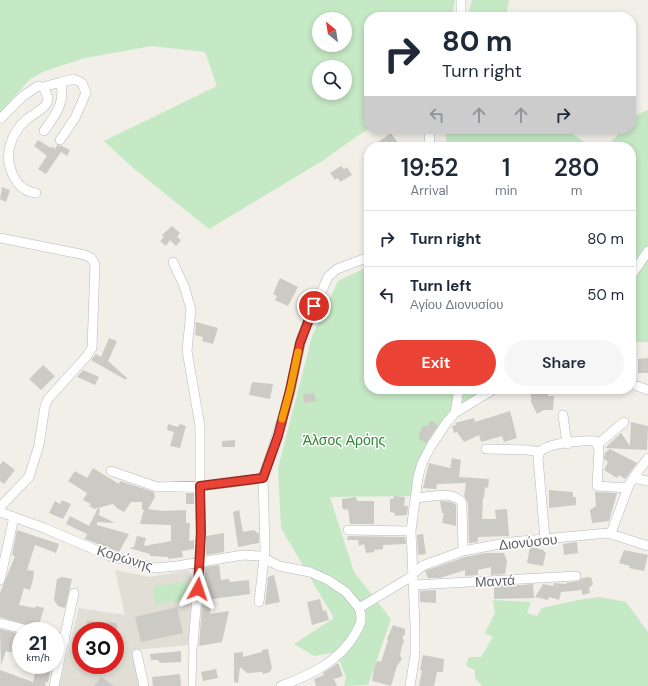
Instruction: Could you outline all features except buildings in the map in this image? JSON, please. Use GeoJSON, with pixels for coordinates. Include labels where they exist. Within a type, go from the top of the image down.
{"type":"FeatureCollection","features":[{"type":"Feature","properties":{"kind":"street"},"geometry":{"type":"LineString","coordinates":[[461,0],[461,12]]}},
{"type":"Feature","properties":{"kind":"street"},"geometry":{"type":"LineString","coordinates":[[0,119],[31,90],[38,86],[43,87],[74,79],[82,83],[86,93],[76,118],[60,140]]}},
{"type":"Feature","properties":{"kind":"street"},"geometry":{"type":"LineString","coordinates":[[44,131],[58,110],[63,99],[61,82]]}},
{"type":"Feature","properties":{"kind":"street"},"geometry":{"type":"LineString","coordinates":[[36,193],[23,190],[16,182],[10,168],[8,155],[12,140],[19,127],[47,104],[47,94],[43,87]]}},
{"type":"Feature","properties":{"kind":"street"},"geometry":{"type":"LineString","coordinates":[[0,238],[85,255],[91,258],[95,264],[92,348],[86,357],[48,399],[37,453],[28,477],[0,507]]}},
{"type":"Feature","properties":{"kind":"street"},"geometry":{"type":"LineString","coordinates":[[636,269],[648,251]]}},
{"type":"Feature","properties":{"kind":"street"},"geometry":{"type":"LineString","coordinates":[[259,602],[265,558],[263,478],[278,436],[302,336],[322,288],[334,271],[364,259]]}},
{"type":"Feature","properties":{"kind":"street"},"geometry":{"type":"LineString","coordinates":[[173,262],[184,286],[191,309],[187,351],[200,426],[200,561],[193,644],[192,685]]}},
{"type":"Feature","properties":{"kind":"street"},"geometry":{"type":"LineString","coordinates":[[637,386],[648,390]]}},
{"type":"Feature","properties":{"kind":"street"},"geometry":{"type":"LineString","coordinates":[[455,412],[458,394]]}},
{"type":"Feature","properties":{"kind":"street"},"geometry":{"type":"LineString","coordinates":[[410,686],[415,644],[411,531],[420,472],[426,456],[455,412],[486,394]]}},
{"type":"Feature","properties":{"kind":"street"},"geometry":{"type":"LineString","coordinates":[[563,415],[567,444]]}},
{"type":"Feature","properties":{"kind":"street"},"geometry":{"type":"LineString","coordinates":[[598,444],[624,422]]}},
{"type":"Feature","properties":{"kind":"street"},"geometry":{"type":"LineString","coordinates":[[486,450],[528,450],[539,452],[549,447],[567,444],[591,441],[598,444]]}},
{"type":"Feature","properties":{"kind":"street"},"geometry":{"type":"LineString","coordinates":[[598,444],[599,454],[597,486],[628,488]]}},
{"type":"Feature","properties":{"kind":"street"},"geometry":{"type":"LineString","coordinates":[[539,452],[545,539]]}},
{"type":"Feature","properties":{"kind":"street"},"geometry":{"type":"LineString","coordinates":[[611,533],[628,488],[648,458]]}},
{"type":"Feature","properties":{"kind":"street"},"geometry":{"type":"LineString","coordinates":[[111,471],[151,486],[200,486],[263,478]]}},
{"type":"Feature","properties":{"kind":"street"},"geometry":{"type":"LineString","coordinates":[[634,478],[648,481]]}},
{"type":"Feature","properties":{"kind":"street"},"geometry":{"type":"LineString","coordinates":[[416,498],[452,495],[459,498],[462,503],[463,551]]}},
{"type":"Feature","properties":{"kind":"street","name":"Κορώνης"},"geometry":{"type":"LineString","coordinates":[[0,512],[110,556],[132,563],[163,568],[249,554],[265,558],[279,566],[310,572],[328,580],[342,589],[359,608]]}},
{"type":"Feature","properties":{"kind":"street"},"geometry":{"type":"LineString","coordinates":[[0,580],[14,517]]}},
{"type":"Feature","properties":{"kind":"street"},"geometry":{"type":"LineString","coordinates":[[348,530],[411,531]]}},
{"type":"Feature","properties":{"kind":"street","name":"Διονύσου"},"geometry":{"type":"LineString","coordinates":[[359,608],[413,575],[424,565],[463,551],[511,542],[611,533],[648,546]]}},
{"type":"Feature","properties":{"kind":"street","name":"Μαντά"},"geometry":{"type":"LineString","coordinates":[[414,585],[576,576]]}},
{"type":"Feature","properties":{"kind":"street"},"geometry":{"type":"LineString","coordinates":[[54,686],[74,594]]}},
{"type":"Feature","properties":{"kind":"street"},"geometry":{"type":"LineString","coordinates":[[280,686],[308,675],[330,661],[347,647],[361,623],[359,608]]}},
{"type":"Feature","properties":{"kind":"street"},"geometry":{"type":"LineString","coordinates":[[0,623],[12,626]]}},
{"type":"Feature","properties":{"kind":"street"},"geometry":{"type":"LineString","coordinates":[[137,654],[144,686]]}},
{"type":"Feature","properties":{"kind":"shaded area"},"geometry":{"type":"Polygon","coordinates":[[[115,570],[150,577],[189,570],[195,591],[189,645],[133,650],[141,686],[59,686],[62,674],[64,674],[64,666],[72,635],[72,674],[124,674],[124,622],[75,622],[79,608],[125,615],[115,570]]]}},
{"type":"Feature","properties":{"kind":"green space"},"geometry":{"type":"Polygon","coordinates":[[[0,0],[455,0],[453,12],[364,12],[364,132],[322,161],[209,229],[132,167],[104,141],[217,86],[205,52],[152,46],[85,58],[45,71],[30,79],[0,113],[0,0]]]}},
{"type":"Feature","properties":{"kind":"green space"},"geometry":{"type":"Polygon","coordinates":[[[472,0],[509,0],[507,12],[469,12],[472,0]]]}},
{"type":"Feature","properties":{"kind":"green space"},"geometry":{"type":"Polygon","coordinates":[[[648,110],[648,342],[636,342],[636,142],[611,142],[619,134],[636,134],[636,117],[648,110]]]}},
{"type":"Feature","properties":{"kind":"green space"},"geometry":{"type":"Polygon","coordinates":[[[446,134],[572,134],[584,142],[446,142],[446,134]]]}},
{"type":"Feature","properties":{"kind":"green space","name":"Άλσος Αρόης"},"geometry":{"type":"Polygon","coordinates":[[[364,268],[364,394],[481,394],[445,418],[412,496],[330,497],[354,572],[391,619],[368,685],[344,686],[346,677],[336,652],[314,656],[294,644],[334,618],[281,528],[278,468],[312,336],[338,281],[364,268]]]}},
{"type":"Feature","properties":{"kind":"green space"},"geometry":{"type":"Polygon","coordinates":[[[186,581],[190,598],[156,605],[153,587],[186,581]]]}},
{"type":"Feature","properties":{"kind":"green space"},"geometry":{"type":"Polygon","coordinates":[[[600,597],[626,602],[648,632],[648,686],[482,686],[475,678],[475,670],[466,666],[469,657],[481,657],[493,637],[485,633],[495,613],[493,600],[531,602],[527,613],[537,616],[542,608],[600,597]]]}},
{"type":"Feature","properties":{"kind":"slow traffic"},"geometry":{"type":"LineString","coordinates":[[282,419],[298,352]]}},
{"type":"Feature","properties":{"kind":"route"},"geometry":{"type":"LineString","coordinates":[[198,589],[201,532],[200,486],[263,478],[278,436],[300,343],[314,306]]}}]}
